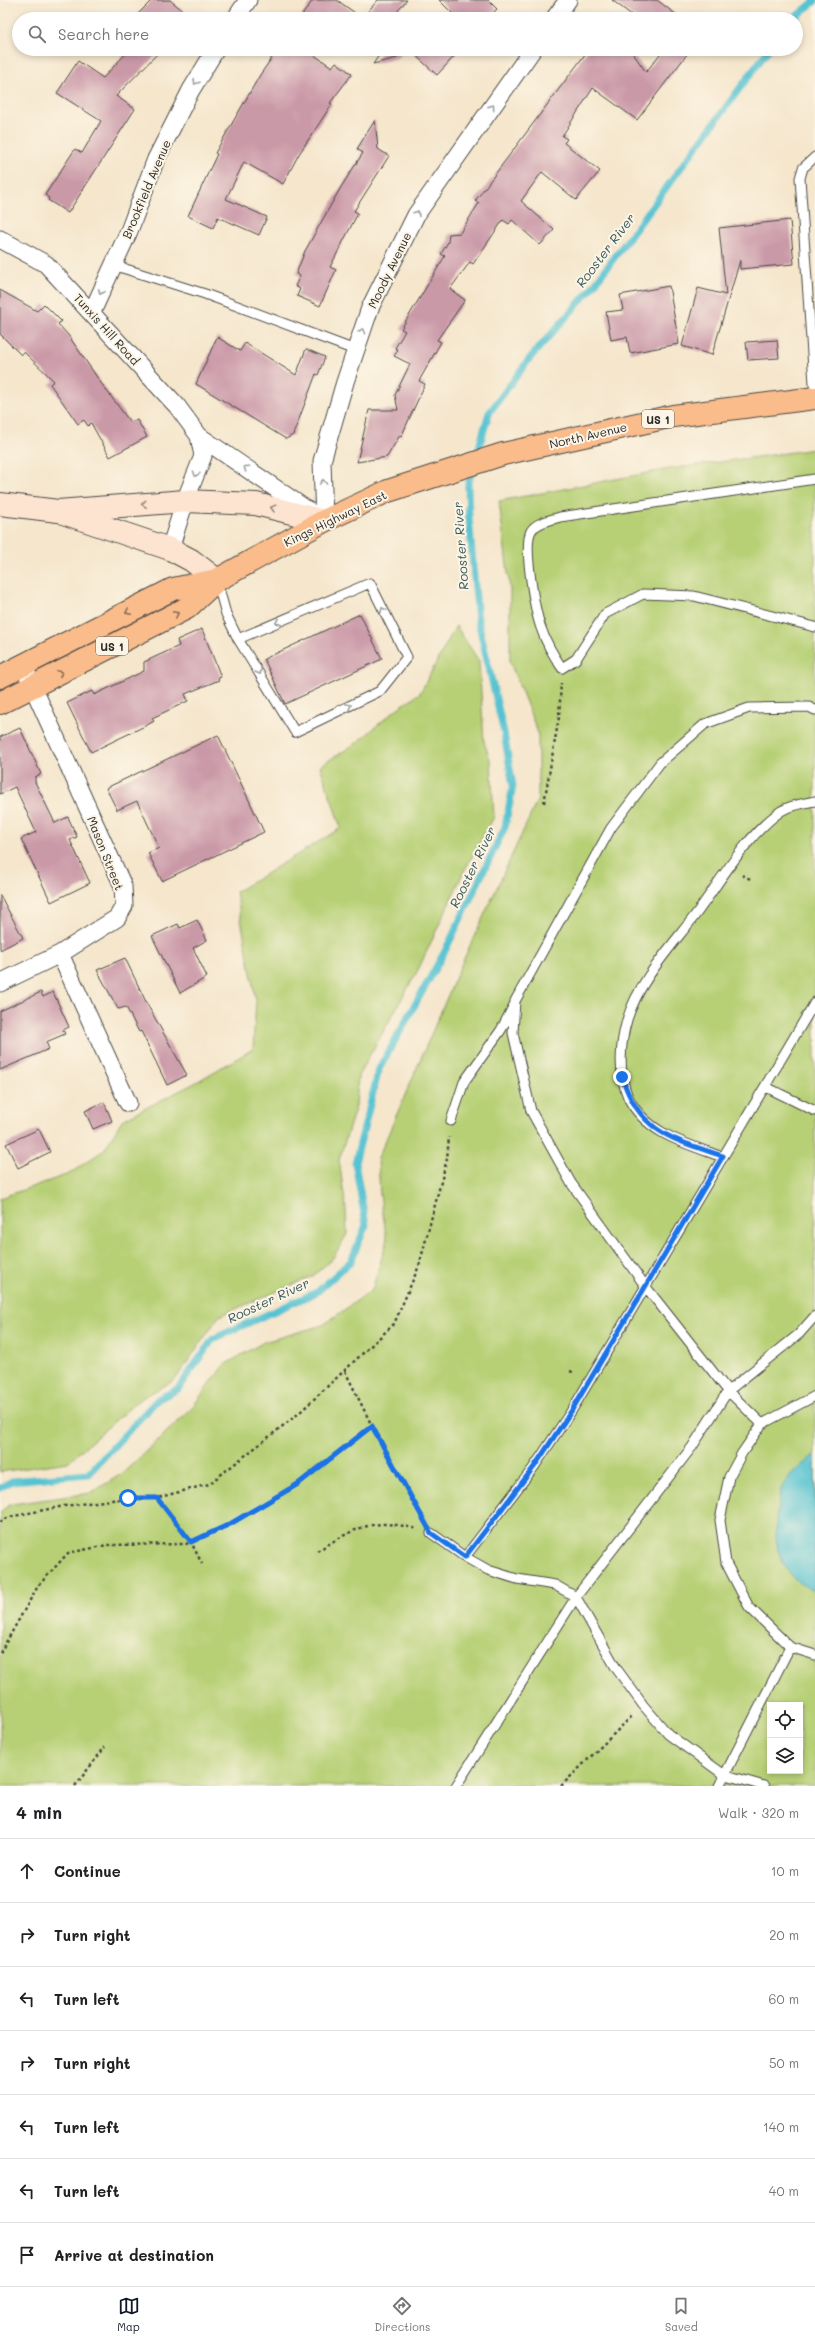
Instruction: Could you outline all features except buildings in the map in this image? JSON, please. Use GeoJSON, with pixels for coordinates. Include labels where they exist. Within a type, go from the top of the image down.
{"type":"FeatureCollection","features":[{"type":"Feature","properties":{"kind":"main road","name":"North Avenue"},"geometry":{"type":"LineString","coordinates":[[503,454],[673,416],[815,398]]}},
{"type":"Feature","properties":{"kind":"main road","name":"Kings Highway East"},"geometry":{"type":"LineString","coordinates":[[0,703],[187,608],[216,580],[324,521],[388,491],[503,454]]}},
{"type":"Feature","properties":{"kind":"main road"},"geometry":{"type":"LineString","coordinates":[[0,504],[58,511],[185,501],[256,504],[324,521]]}},
{"type":"Feature","properties":{"kind":"main road"},"geometry":{"type":"LineString","coordinates":[[58,511],[170,549],[192,560],[216,580]]}},
{"type":"Feature","properties":{"kind":"main road","name":"Kings Highway East"},"geometry":{"type":"LineString","coordinates":[[0,676],[173,589],[216,580]]}},
{"type":"Feature","properties":{"kind":"street"},"geometry":{"type":"LineString","coordinates":[[559,12],[568,0]]}},
{"type":"Feature","properties":{"kind":"street","name":"Brookfield Avenue"},"geometry":{"type":"LineString","coordinates":[[92,312],[129,231],[156,159],[191,90],[212,56]]}},
{"type":"Feature","properties":{"kind":"street","name":"Moody Avenue"},"geometry":{"type":"LineString","coordinates":[[324,521],[322,461],[355,350],[370,308],[416,215],[528,56]]}},
{"type":"Feature","properties":{"kind":"street","name":"Tunxis Hill Road"},"geometry":{"type":"LineString","coordinates":[[0,239],[46,264],[92,312],[177,406],[199,436],[324,521]]}},
{"type":"Feature","properties":{"kind":"street","name":"Tunxis Hill Road"},"geometry":{"type":"LineString","coordinates":[[170,549],[185,501],[203,456],[199,436]]}},
{"type":"Feature","properties":{"kind":"street","name":"Mason Street"},"geometry":{"type":"LineString","coordinates":[[0,983],[60,954],[118,918],[124,906],[123,893],[119,879],[23,665]]}},
{"type":"Feature","properties":{"kind":"street"},"geometry":{"type":"LineString","coordinates":[[60,954],[128,1103]]}},
{"type":"Feature","properties":{"kind":"lane"},"geometry":{"type":"LineString","coordinates":[[815,157],[803,168],[800,178],[815,398]]}},
{"type":"Feature","properties":{"kind":"lane"},"geometry":{"type":"LineString","coordinates":[[113,265],[205,294],[355,350]]}},
{"type":"Feature","properties":{"kind":"lane"},"geometry":{"type":"LineString","coordinates":[[815,479],[560,517],[540,523],[531,530],[528,541],[528,559],[540,626],[550,651],[562,668],[576,659],[605,614],[644,594],[694,596],[815,627]]}},
{"type":"Feature","properties":{"kind":"lane"},"geometry":{"type":"LineString","coordinates":[[216,580],[226,614],[238,639],[295,732],[380,691],[406,657],[370,583],[238,639]]}},
{"type":"Feature","properties":{"kind":"lane"},"geometry":{"type":"LineString","coordinates":[[451,1121],[464,1082],[500,1030],[611,828],[660,763],[705,724],[749,708],[809,707],[815,710]]}},
{"type":"Feature","properties":{"kind":"lane"},"geometry":{"type":"LineString","coordinates":[[723,1156],[667,1136],[649,1124],[629,1098],[622,1077],[621,1053],[627,1020],[642,987],[746,845],[781,811],[815,801]]}},
{"type":"Feature","properties":{"kind":"lane"},"geometry":{"type":"LineString","coordinates":[[515,1001],[513,1032],[532,1112],[571,1183],[646,1287],[728,1391],[762,1424]]}},
{"type":"Feature","properties":{"kind":"lane"},"geometry":{"type":"LineString","coordinates":[[465,1557],[534,1467],[572,1410],[815,1002]]}},
{"type":"Feature","properties":{"kind":"lane"},"geometry":{"type":"LineString","coordinates":[[766,1086],[815,1111]]}},
{"type":"Feature","properties":{"kind":"lane"},"geometry":{"type":"LineString","coordinates":[[456,1786],[576,1597],[692,1448],[728,1391],[799,1334],[815,1316]]}},
{"type":"Feature","properties":{"kind":"lane"},"geometry":{"type":"LineString","coordinates":[[815,1396],[762,1424],[742,1453],[729,1477],[720,1520],[726,1563],[749,1606],[790,1648],[815,1655]]}},
{"type":"Feature","properties":{"kind":"lane"},"geometry":{"type":"LineString","coordinates":[[431,1533],[465,1557],[488,1570],[517,1579],[555,1585],[576,1597],[616,1668],[643,1705],[668,1734],[723,1774],[764,1786]]}},
{"type":"Feature","properties":{"kind":"lane"},"geometry":{"type":"LineString","coordinates":[[718,1786],[790,1648]]}},
{"type":"Feature","properties":{"kind":"path"},"geometry":{"type":"LineString","coordinates":[[544,803],[559,717],[562,668]]}},
{"type":"Feature","properties":{"kind":"path"},"geometry":{"type":"LineString","coordinates":[[0,1522],[8,1517],[64,1506],[128,1498],[157,1498],[210,1484],[287,1424],[394,1324],[419,1266],[447,1159],[451,1121]]}},
{"type":"Feature","properties":{"kind":"path"},"geometry":{"type":"LineString","coordinates":[[345,1371],[372,1426],[431,1533]]}},
{"type":"Feature","properties":{"kind":"path"},"geometry":{"type":"LineString","coordinates":[[0,1653],[38,1586],[68,1553],[108,1545],[186,1544],[191,1542],[230,1524],[298,1484],[372,1426]]}},
{"type":"Feature","properties":{"kind":"path"},"geometry":{"type":"LineString","coordinates":[[157,1498],[191,1542],[202,1564]]}},
{"type":"Feature","properties":{"kind":"path"},"geometry":{"type":"LineString","coordinates":[[317,1551],[353,1529],[378,1524],[398,1524],[431,1533]]}},
{"type":"Feature","properties":{"kind":"path"},"geometry":{"type":"LineString","coordinates":[[561,1786],[643,1705]]}},
{"type":"Feature","properties":{"kind":"path"},"geometry":{"type":"LineString","coordinates":[[75,1786],[105,1747]]}},
{"type":"Feature","properties":{"kind":"green space"},"geometry":{"type":"Polygon","coordinates":[[[815,449],[815,1786],[0,1786],[0,1511],[12,1504],[91,1493],[123,1473],[191,1409],[224,1365],[264,1342],[323,1325],[372,1290],[387,1240],[380,1195],[378,1158],[461,965],[538,799],[538,733],[510,662],[510,590],[499,501],[669,469],[815,449]]]}},
{"type":"Feature","properties":{"kind":"green space"},"geometry":{"type":"Polygon","coordinates":[[[456,626],[479,661],[484,742],[491,762],[494,817],[464,871],[418,970],[358,1076],[356,1106],[339,1160],[346,1209],[347,1234],[333,1258],[313,1276],[219,1316],[175,1380],[140,1399],[68,1462],[0,1472],[0,1198],[69,1174],[104,1150],[122,1120],[193,1084],[253,1049],[256,1001],[236,892],[341,828],[320,766],[358,742],[394,711],[420,693],[456,626]]]}},
{"type":"Feature","properties":{"kind":"water"},"geometry":{"type":"Polygon","coordinates":[[[815,1454],[815,1591],[803,1585],[793,1577],[780,1557],[777,1545],[776,1520],[781,1489],[792,1474],[815,1454]]]}},
{"type":"Feature","properties":{"kind":"waterway","name":"Rooster River"},"geometry":{"type":"LineString","coordinates":[[802,12],[815,1]]}},
{"type":"Feature","properties":{"kind":"waterway","name":"Rooster River"},"geometry":{"type":"LineString","coordinates":[[0,1488],[12,1481],[88,1474],[158,1399],[178,1389],[213,1339],[317,1292],[351,1261],[366,1225],[355,1163],[379,1069],[445,951],[505,827],[513,786],[504,733],[478,621],[469,518],[468,485],[489,413],[530,358],[591,289],[764,56]]}},
{"type":"Feature","properties":{"kind":"route"},"geometry":{"type":"LineString","coordinates":[[128,1498],[157,1498],[166,1512],[191,1542],[230,1524],[298,1484],[372,1426],[431,1533],[449,1544],[465,1557],[534,1467],[572,1410],[723,1156],[667,1136],[649,1124],[629,1098],[622,1077]]}}]}
